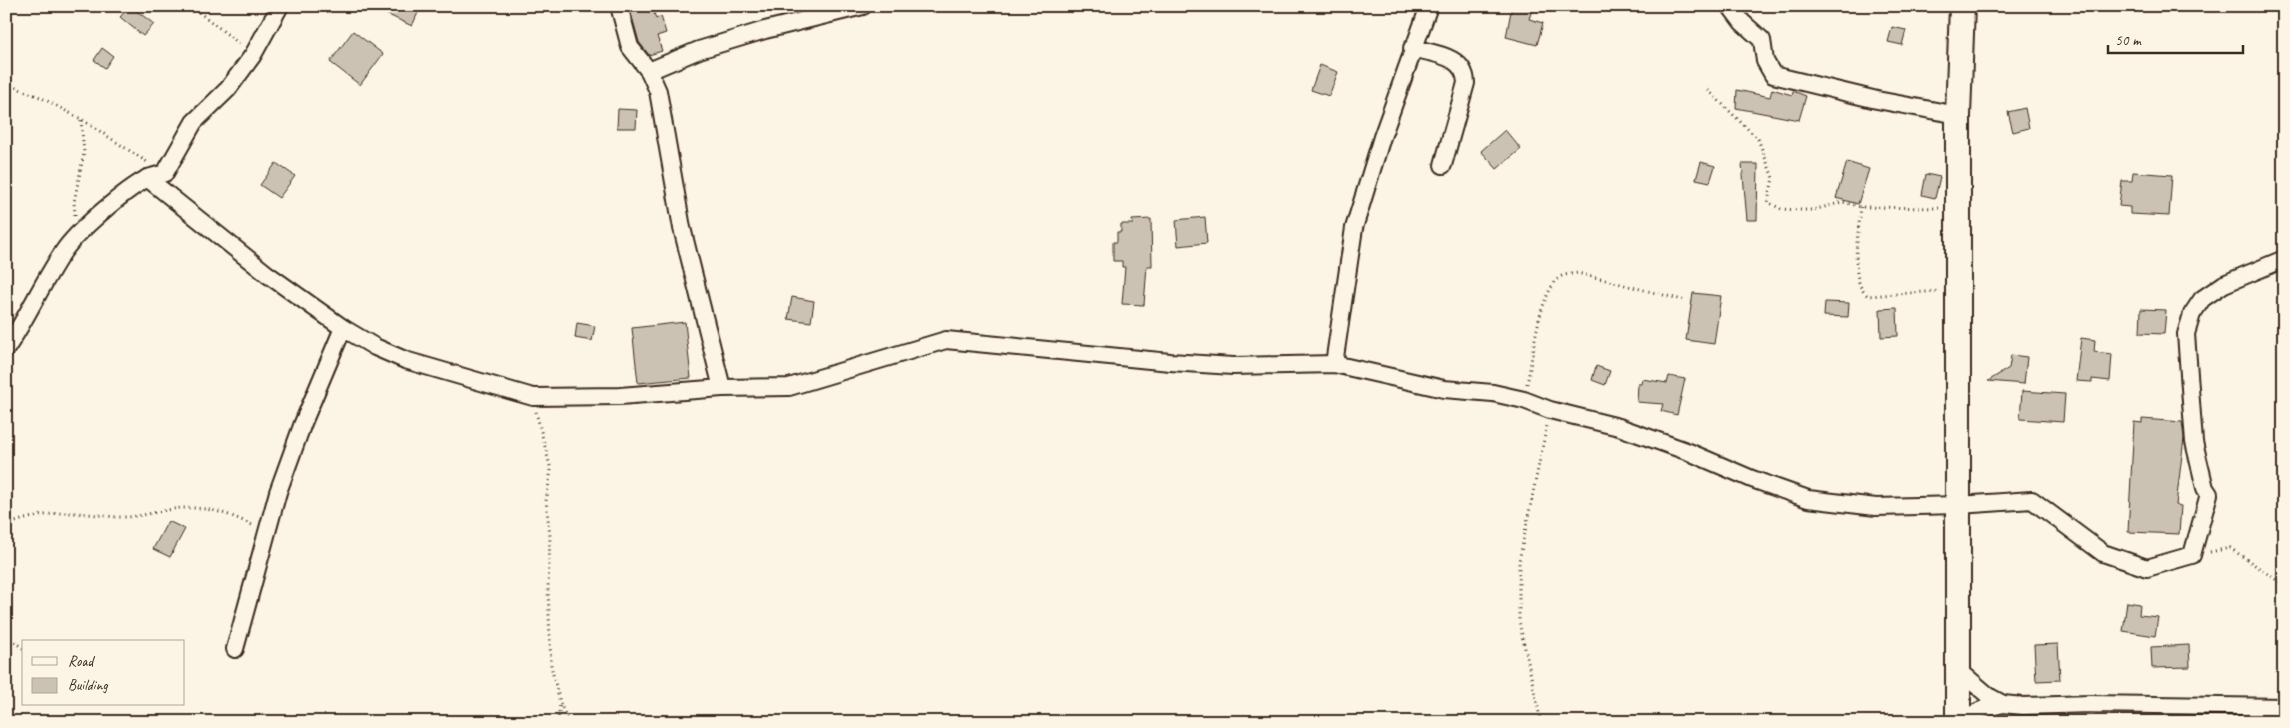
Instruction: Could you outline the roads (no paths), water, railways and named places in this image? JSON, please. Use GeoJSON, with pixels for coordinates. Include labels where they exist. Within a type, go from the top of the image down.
{"type":"FeatureCollection","features":[{"type":"Feature","properties":{"kind":"street"},"geometry":{"type":"LineString","coordinates":[[6,349],[26,320],[63,252],[78,235],[147,178],[165,173],[194,122],[228,89],[253,55],[280,6]]}},
{"type":"Feature","properties":{"kind":"street"},"geometry":{"type":"LineString","coordinates":[[619,6],[630,47],[649,71],[658,91],[682,228],[722,388]]}},
{"type":"Feature","properties":{"kind":"street"},"geometry":{"type":"LineString","coordinates":[[649,71],[699,50],[765,30],[863,6]]}},
{"type":"Feature","properties":{"kind":"street"},"geometry":{"type":"LineString","coordinates":[[1334,364],[1354,228],[1412,48],[1429,6]]}},
{"type":"Feature","properties":{"kind":"street"},"geometry":{"type":"LineString","coordinates":[[1730,6],[1742,22],[1762,40],[1765,61],[1773,75],[1877,100],[1958,115]]}},
{"type":"Feature","properties":{"kind":"street"},"geometry":{"type":"LineString","coordinates":[[1962,6],[1957,208],[1959,505],[1956,668],[1958,722],[1983,709],[2003,704],[2022,706],[2090,704],[2284,707]]}},
{"type":"Feature","properties":{"kind":"street"},"geometry":{"type":"LineString","coordinates":[[1412,48],[1454,59],[1466,73],[1466,83],[1443,165]]}},
{"type":"Feature","properties":{"kind":"street"},"geometry":{"type":"LineString","coordinates":[[147,178],[267,274],[343,328],[405,360],[532,397],[620,396],[722,388],[790,387],[946,340],[1170,362],[1233,366],[1334,364],[1444,388],[1493,393],[1524,400],[1550,410],[1619,427],[1689,452],[1752,479],[1808,499],[1876,507],[1959,505],[2032,500],[2103,553],[2147,568],[2192,555],[2209,494],[2205,488],[2194,442],[2186,334],[2192,314],[2202,299],[2224,284],[2284,259]]}},
{"type":"Feature","properties":{"kind":"street"},"geometry":{"type":"LineString","coordinates":[[235,649],[278,492],[303,423],[343,328]]}},
{"type":"Feature","properties":{"kind":"street"},"geometry":{"type":"LineString","coordinates":[[1956,668],[1990,697],[2003,704]]}}]}
